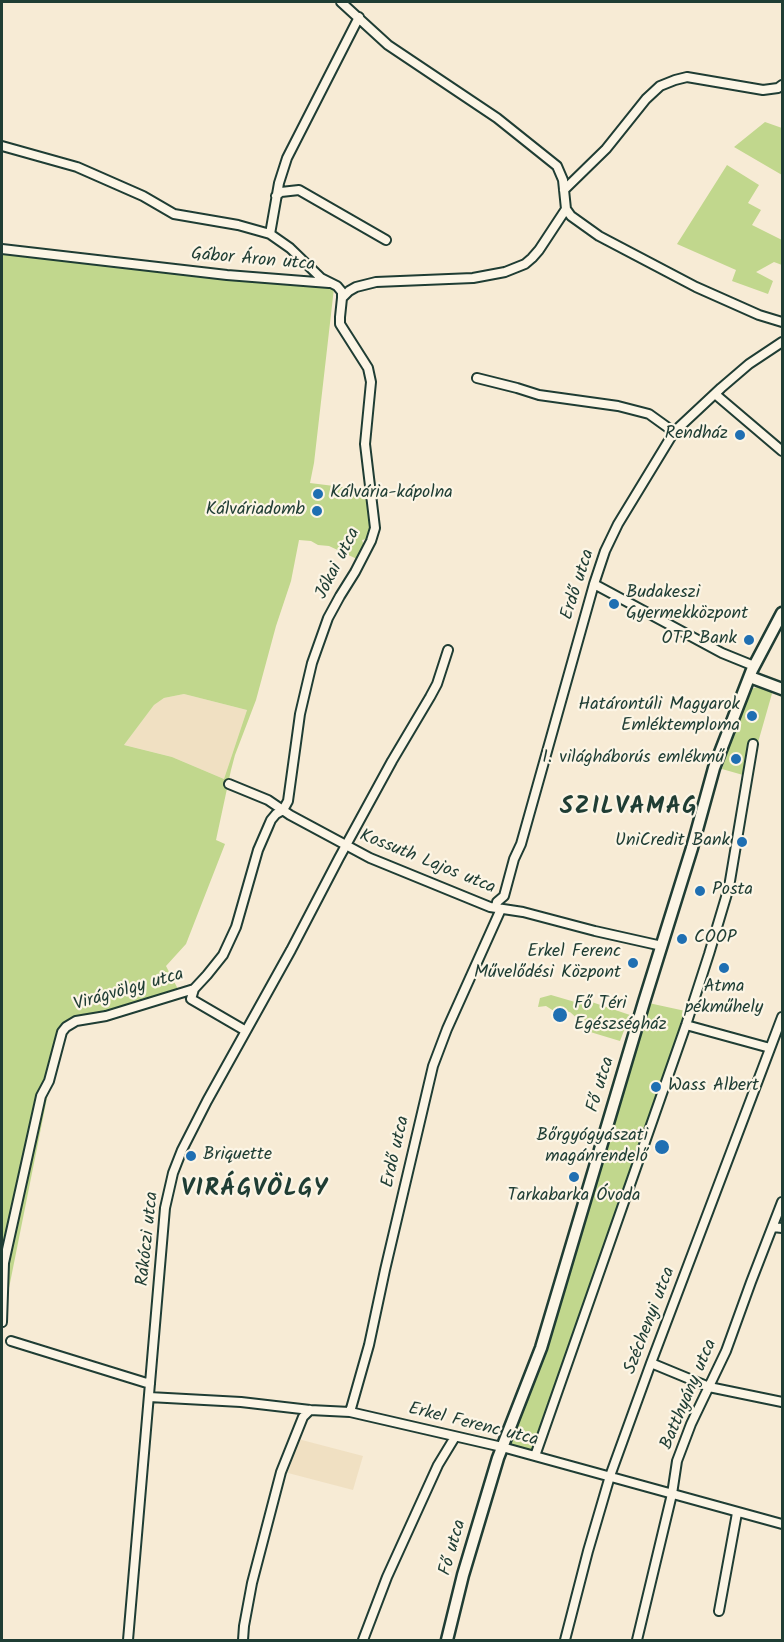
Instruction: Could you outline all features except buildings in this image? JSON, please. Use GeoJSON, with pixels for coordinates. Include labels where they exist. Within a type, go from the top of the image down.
{"type":"FeatureCollection","features":[{"type":"Feature","properties":{"kind":"main road","name":"Fő utca"},"geometry":{"type":"LineString","coordinates":[[447,1641],[463,1575],[502,1447],[541,1348],[714,768],[752,671],[783,613]]}},
{"type":"Feature","properties":{"kind":"main road"},"geometry":{"type":"LineString","coordinates":[[752,671],[783,689]]}},
{"type":"Feature","properties":{"kind":"street"},"geometry":{"type":"LineString","coordinates":[[341,2],[388,45],[497,118],[551,160],[561,172],[566,209],[571,216],[599,236],[696,287],[759,315],[783,322]]}},
{"type":"Feature","properties":{"kind":"street"},"geometry":{"type":"LineString","coordinates":[[270,234],[279,183],[293,145],[359,17]]}},
{"type":"Feature","properties":{"kind":"street"},"geometry":{"type":"LineString","coordinates":[[564,190],[606,149],[645,99],[660,86],[687,77],[764,90],[783,85]]}},
{"type":"Feature","properties":{"kind":"street"},"geometry":{"type":"LineString","coordinates":[[2,146],[77,167],[143,196],[174,213],[238,225],[270,234],[290,248],[321,278],[330,283]]}},
{"type":"Feature","properties":{"kind":"street"},"geometry":{"type":"LineString","coordinates":[[276,196],[281,192],[299,190],[386,240]]}},
{"type":"Feature","properties":{"kind":"street"},"geometry":{"type":"LineString","coordinates":[[342,298],[349,291],[376,282],[473,278],[505,272],[525,264],[532,258],[566,209]]}},
{"type":"Feature","properties":{"kind":"street","name":"Gábor Áron utca"},"geometry":{"type":"LineString","coordinates":[[2,249],[227,275],[330,283],[342,292],[342,298]]}},
{"type":"Feature","properties":{"kind":"street","name":"Jókai utca"},"geometry":{"type":"LineString","coordinates":[[283,810],[288,801],[300,714],[312,663],[328,618],[355,572],[375,528],[365,444],[371,382],[368,368],[340,324],[342,298]]}},
{"type":"Feature","properties":{"kind":"street","name":"Erdő utca"},"geometry":{"type":"LineString","coordinates":[[350,1412],[369,1345],[433,1066],[447,1029],[501,909],[507,903],[504,896],[514,859],[521,844],[605,551],[618,524],[674,432],[749,364],[783,342]]}},
{"type":"Feature","properties":{"kind":"street"},"geometry":{"type":"LineString","coordinates":[[477,378],[539,395],[618,406],[649,414],[674,432]]}},
{"type":"Feature","properties":{"kind":"street"},"geometry":{"type":"LineString","coordinates":[[715,394],[783,451]]}},
{"type":"Feature","properties":{"kind":"street"},"geometry":{"type":"LineString","coordinates":[[594,584],[752,671]]}},
{"type":"Feature","properties":{"kind":"street","name":"Rákóczi utca"},"geometry":{"type":"LineString","coordinates":[[128,1641],[164,1214],[169,1185],[182,1150],[392,761],[437,684],[448,650]]}},
{"type":"Feature","properties":{"kind":"street"},"geometry":{"type":"LineString","coordinates":[[535,1456],[709,954],[729,887],[753,744]]}},
{"type":"Feature","properties":{"kind":"street","name":"Kossuth Lajos utca"},"geometry":{"type":"LineString","coordinates":[[229,784],[268,800],[346,846],[490,907],[523,912],[662,946]]}},
{"type":"Feature","properties":{"kind":"street","name":"Virágvölgy utca"},"geometry":{"type":"LineString","coordinates":[[2,1322],[4,1263],[41,1096],[48,1081],[62,1032],[76,1021],[106,1016],[194,989],[223,955],[236,927],[261,842],[271,820],[283,810]]}},
{"type":"Feature","properties":{"kind":"street"},"geometry":{"type":"LineString","coordinates":[[194,989],[191,999],[246,1031]]}},
{"type":"Feature","properties":{"kind":"street","name":"Széchenyi utca"},"geometry":{"type":"LineString","coordinates":[[565,1641],[610,1476],[783,1017]]}},
{"type":"Feature","properties":{"kind":"street"},"geometry":{"type":"LineString","coordinates":[[686,1025],[770,1048]]}},
{"type":"Feature","properties":{"kind":"street","name":"Batthyány utca"},"geometry":{"type":"LineString","coordinates":[[637,1641],[672,1494],[677,1461],[691,1424],[726,1351],[783,1202]]}},
{"type":"Feature","properties":{"kind":"street"},"geometry":{"type":"LineString","coordinates":[[772,1227],[783,1228]]}},
{"type":"Feature","properties":{"kind":"street"},"geometry":{"type":"LineString","coordinates":[[12,1341],[150,1384]]}},
{"type":"Feature","properties":{"kind":"street"},"geometry":{"type":"LineString","coordinates":[[651,1363],[709,1387],[783,1402]]}},
{"type":"Feature","properties":{"kind":"street","name":"Erkel Ferenc utca"},"geometry":{"type":"LineString","coordinates":[[149,1397],[241,1402],[350,1412],[502,1447],[783,1524]]}},
{"type":"Feature","properties":{"kind":"street"},"geometry":{"type":"LineString","coordinates":[[243,1641],[252,1583],[281,1472],[303,1417],[310,1410]]}},
{"type":"Feature","properties":{"kind":"street"},"geometry":{"type":"LineString","coordinates":[[363,1641],[387,1577],[438,1465],[455,1437]]}},
{"type":"Feature","properties":{"kind":"street"},"geometry":{"type":"LineString","coordinates":[[720,1611],[737,1513]]}},
{"type":"Feature","properties":{"kind":"shaded area"},"geometry":{"type":"Polygon","coordinates":[[[184,694],[247,710],[224,779],[172,757],[124,745],[154,705],[164,698],[184,694]]]}},
{"type":"Feature","properties":{"kind":"shaded area"},"geometry":{"type":"Polygon","coordinates":[[[298,1439],[363,1456],[353,1490],[288,1473],[298,1439]]]}},
{"type":"Feature","properties":{"kind":"green space"},"geometry":{"type":"Polygon","coordinates":[[[765,122],[782,128],[782,175],[734,147],[765,122]]]}},
{"type":"Feature","properties":{"kind":"green space"},"geometry":{"type":"Polygon","coordinates":[[[727,165],[759,185],[748,203],[761,210],[752,225],[782,240],[782,265],[774,262],[756,272],[773,281],[768,294],[732,281],[736,270],[677,244],[727,165]]]}},
{"type":"Feature","properties":{"kind":"green space"},"geometry":{"type":"Polygon","coordinates":[[[2,251],[334,288],[310,483],[358,489],[364,494],[369,505],[372,527],[369,528],[367,539],[362,540],[364,546],[357,559],[329,546],[299,540],[291,581],[256,700],[231,770],[216,840],[225,844],[186,944],[166,966],[180,993],[66,1027],[55,1058],[2,1323],[2,251]],[[184,694],[164,698],[154,705],[124,745],[172,757],[224,779],[247,710],[184,694]]]}},
{"type":"Feature","properties":{"kind":"green space"},"geometry":{"type":"Polygon","coordinates":[[[760,686],[773,690],[757,746],[750,746],[743,775],[722,769],[746,697],[751,689],[760,686]]]}},
{"type":"Feature","properties":{"kind":"green space"},"geometry":{"type":"Polygon","coordinates":[[[551,995],[575,1002],[577,997],[630,1015],[620,1041],[577,1028],[580,1021],[570,1012],[554,1011],[546,1006],[538,1007],[540,998],[551,995]]]}},
{"type":"Feature","properties":{"kind":"green space"},"geometry":{"type":"Polygon","coordinates":[[[644,1002],[690,1012],[535,1456],[502,1447],[541,1348],[644,1002]]]}},
{"type":"Feature","properties":{"kind":"place","name":"Rendház"},"geometry":{"type":"Point","coordinates":[740,435]}},
{"type":"Feature","properties":{"kind":"place","name":"Kálvária-kápolna"},"geometry":{"type":"Point","coordinates":[318,494]}},
{"type":"Feature","properties":{"kind":"place","name":"Kálváriadomb"},"geometry":{"type":"Point","coordinates":[317,511]}},
{"type":"Feature","properties":{"kind":"place","name":"Budakeszi Gyermekközpont"},"geometry":{"type":"Point","coordinates":[614,604]}},
{"type":"Feature","properties":{"kind":"place","name":"OTP Bank"},"geometry":{"type":"Point","coordinates":[749,640]}},
{"type":"Feature","properties":{"kind":"place","name":"Határontúli Magyarok Emléktemploma"},"geometry":{"type":"Point","coordinates":[752,716]}},
{"type":"Feature","properties":{"kind":"place","name":"I. világháborús emlékmű"},"geometry":{"type":"Point","coordinates":[736,759]}},
{"type":"Feature","properties":{"kind":"place","name":"UniCredit Bank"},"geometry":{"type":"Point","coordinates":[742,842]}},
{"type":"Feature","properties":{"kind":"place","name":"Posta"},"geometry":{"type":"Point","coordinates":[700,891]}},
{"type":"Feature","properties":{"kind":"place","name":"COOP"},"geometry":{"type":"Point","coordinates":[682,939]}},
{"type":"Feature","properties":{"kind":"place","name":"Erkel Ferenc Művelődési Központ"},"geometry":{"type":"Point","coordinates":[633,963]}},
{"type":"Feature","properties":{"kind":"place","name":"Atma pékműhely"},"geometry":{"type":"Point","coordinates":[724,968]}},
{"type":"Feature","properties":{"kind":"place","name":"Fő Téri Egészségház"},"geometry":{"type":"Point","coordinates":[560,1015]}},
{"type":"Feature","properties":{"kind":"place","name":"Wass Albert"},"geometry":{"type":"Point","coordinates":[656,1087]}},
{"type":"Feature","properties":{"kind":"place","name":"Bőrgyógyászati magánrendelő"},"geometry":{"type":"Point","coordinates":[662,1147]}},
{"type":"Feature","properties":{"kind":"place","name":"Briquette"},"geometry":{"type":"Point","coordinates":[191,1156]}},
{"type":"Feature","properties":{"kind":"place","name":"Tarkabarka Óvoda"},"geometry":{"type":"Point","coordinates":[574,1177]}},
{"type":"Feature","properties":{"kind":"district","name":"SZILVAMAG"},"geometry":{"type":"Point","coordinates":[629,809]}},
{"type":"Feature","properties":{"kind":"district","name":"VIRÁGVÖLGY"},"geometry":{"type":"Point","coordinates":[255,1191]}}]}
